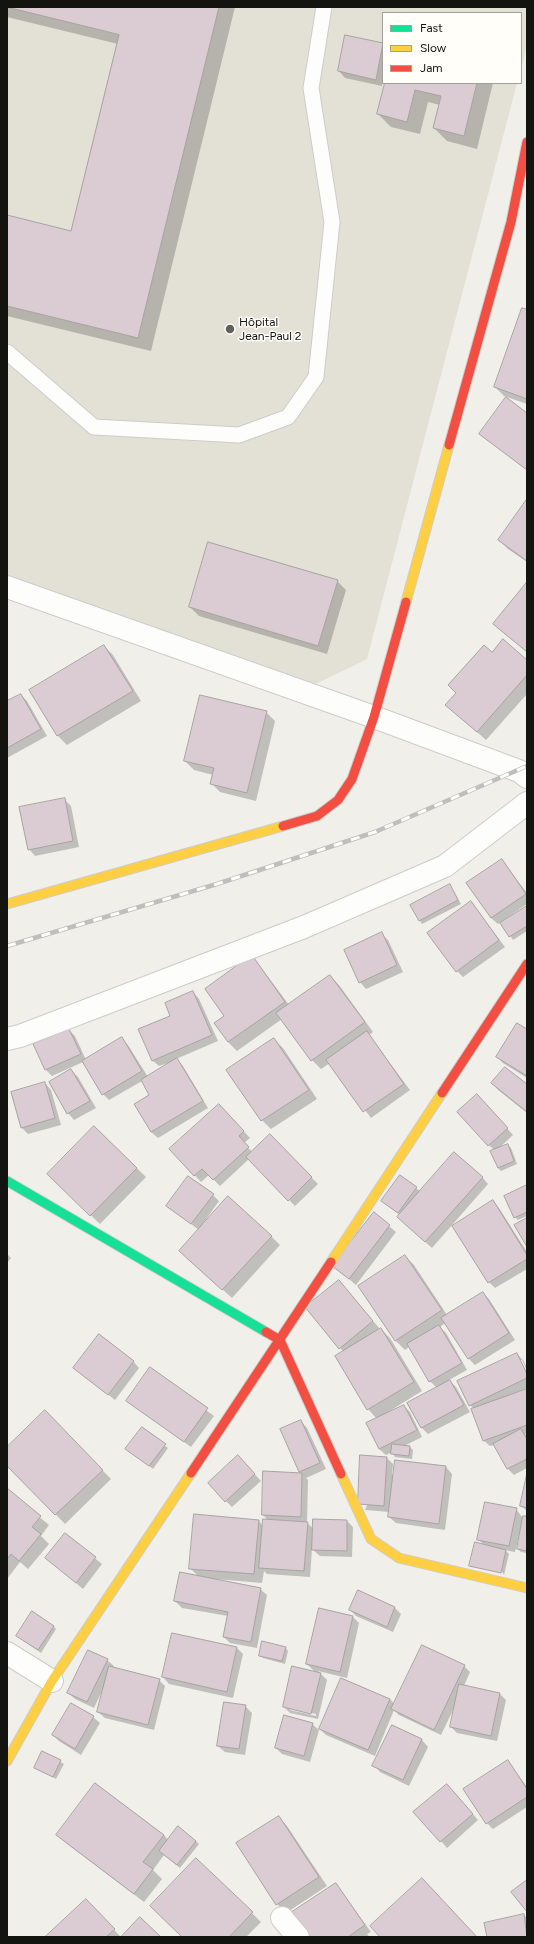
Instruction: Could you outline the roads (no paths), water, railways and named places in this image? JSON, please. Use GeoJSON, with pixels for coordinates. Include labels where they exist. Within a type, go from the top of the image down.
{"type":"FeatureCollection","features":[{"type":"Feature","properties":{"kind":"street"},"geometry":{"type":"LineString","coordinates":[[7,904],[316,816],[338,800],[352,779],[374,717],[511,222],[527,142]]}},
{"type":"Feature","properties":{"kind":"street"},"geometry":{"type":"LineString","coordinates":[[7,587],[374,717],[519,771],[527,777]]}},
{"type":"Feature","properties":{"kind":"street"},"geometry":{"type":"LineString","coordinates":[[7,1039],[20,1036],[304,927],[446,866],[527,803]]}},
{"type":"Feature","properties":{"kind":"street"},"geometry":{"type":"LineString","coordinates":[[7,1761],[52,1681],[280,1340],[527,964]]}},
{"type":"Feature","properties":{"kind":"street"},"geometry":{"type":"LineString","coordinates":[[7,1181],[280,1340],[371,1540],[399,1558],[527,1588]]}},
{"type":"Feature","properties":{"kind":"street"},"geometry":{"type":"LineString","coordinates":[[7,1653],[52,1681]]}},
{"type":"Feature","properties":{"kind":"street"},"geometry":{"type":"LineString","coordinates":[[282,1918],[298,1937]]}},
{"type":"Feature","properties":{"kind":"lane"},"geometry":{"type":"LineString","coordinates":[[7,352],[94,427],[239,435],[288,417],[316,377],[332,222],[311,88],[324,7]]}},
{"type":"Feature","properties":{"kind":"railway"},"geometry":{"type":"LineString","coordinates":[[7,946],[217,884],[375,832],[527,766]]}},
{"type":"Feature","properties":{"kind":"place","name":"Hôpital Jean-Paul 2"},"geometry":{"type":"Point","coordinates":[230,329]}}]}
